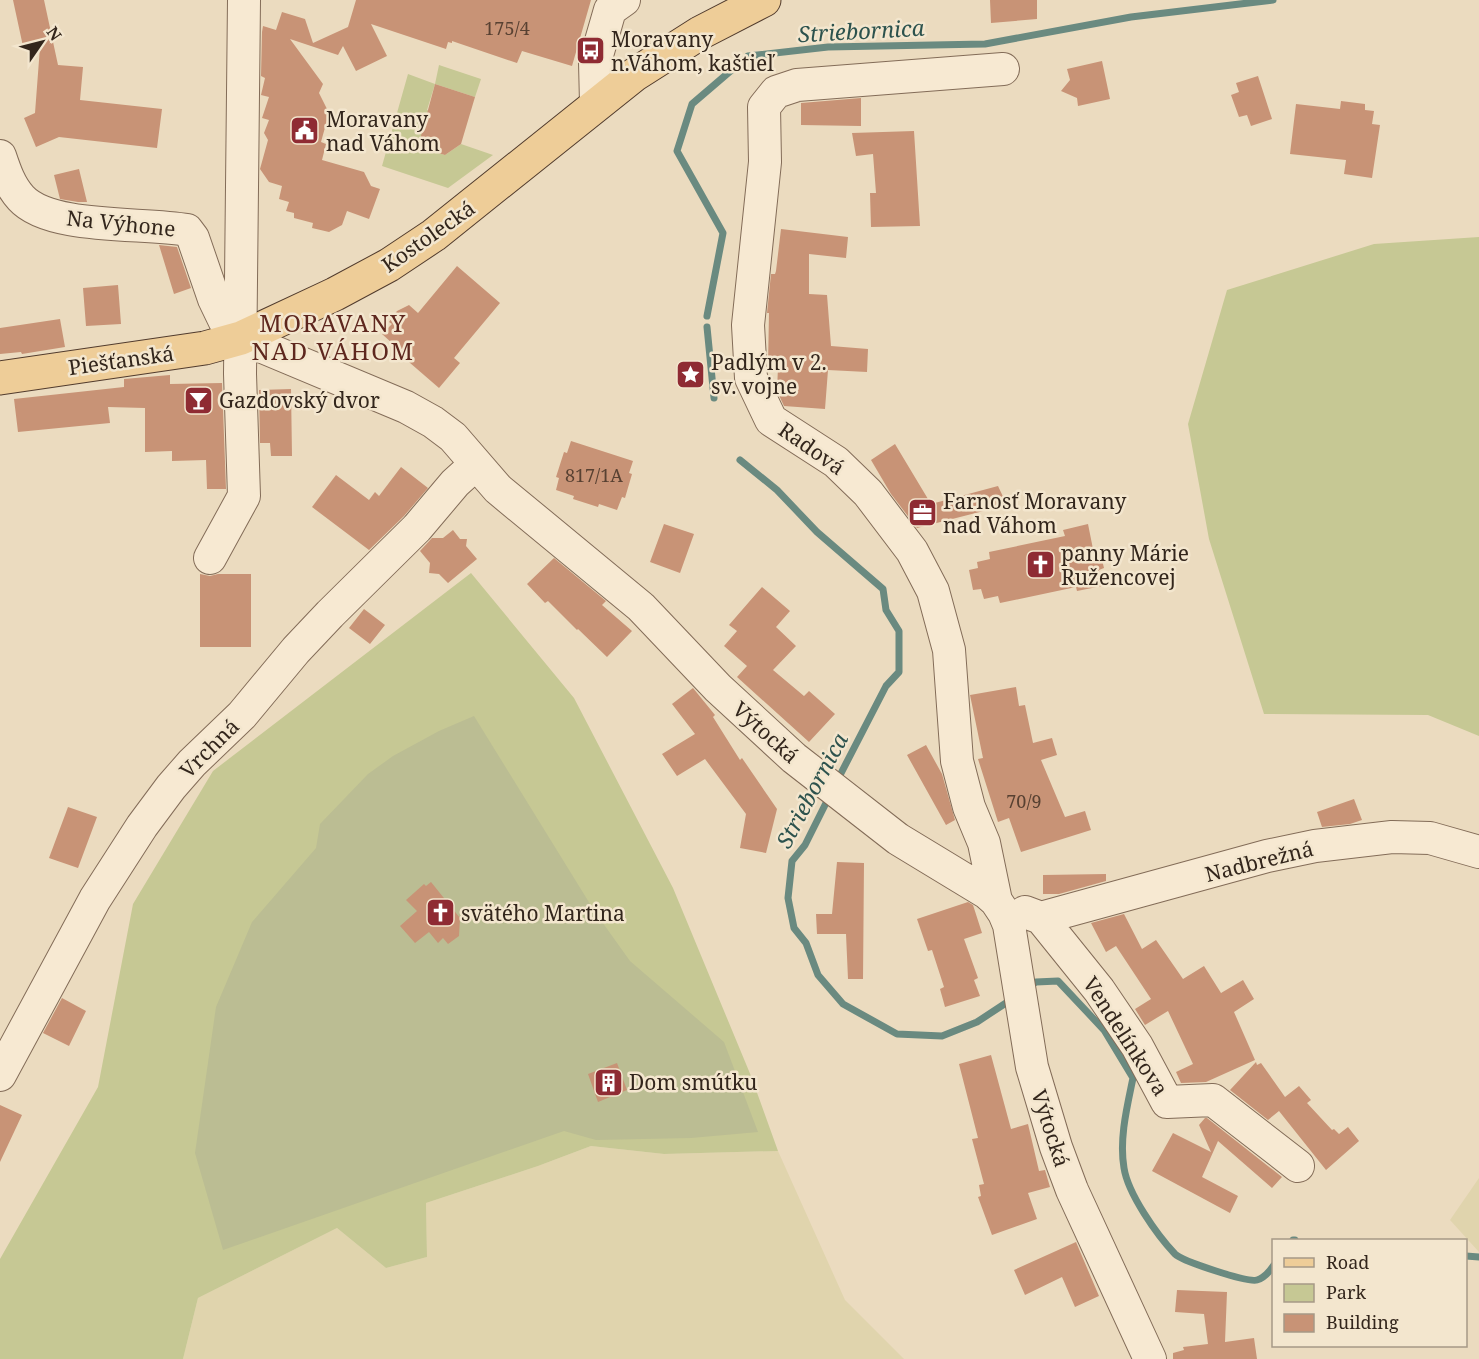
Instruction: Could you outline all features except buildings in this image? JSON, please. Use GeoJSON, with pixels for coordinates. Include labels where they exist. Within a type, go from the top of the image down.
{"type":"FeatureCollection","features":[{"type":"Feature","properties":{"kind":"main road","name":"Kostolecká"},"geometry":{"type":"LineString","coordinates":[[241,338],[335,294],[389,265],[479,201],[596,103],[668,52],[764,0]]}},
{"type":"Feature","properties":{"kind":"main road","name":"Piešťanská"},"geometry":{"type":"LineString","coordinates":[[0,378],[175,354],[241,338]]}},
{"type":"Feature","properties":{"kind":"street"},"geometry":{"type":"LineString","coordinates":[[210,558],[244,496],[240,374],[244,0]]}},
{"type":"Feature","properties":{"kind":"street"},"geometry":{"type":"LineString","coordinates":[[596,103],[595,62],[616,3]]}},
{"type":"Feature","properties":{"kind":"street","name":"Radová"},"geometry":{"type":"LineString","coordinates":[[996,901],[984,843],[969,807],[957,761],[949,650],[933,591],[912,551],[868,493],[836,462],[771,420],[751,378],[748,325],[765,162],[764,107],[776,92],[797,85],[1003,69]]}},
{"type":"Feature","properties":{"kind":"street","name":"Na Výhone"},"geometry":{"type":"LineString","coordinates":[[0,156],[10,183],[21,198],[36,210],[75,220],[165,226],[187,230],[193,238],[214,299],[227,326],[241,338]]}},
{"type":"Feature","properties":{"kind":"street","name":"Výtocká"},"geometry":{"type":"LineString","coordinates":[[241,338],[406,407],[433,422],[453,437],[498,489],[641,607],[742,711],[794,758],[898,839],[996,901],[1009,925],[1032,1067],[1056,1147],[1086,1222],[1150,1359]]}},
{"type":"Feature","properties":{"kind":"street","name":"Vrchná"},"geometry":{"type":"LineString","coordinates":[[0,1075],[95,899],[135,835],[171,787],[192,763],[242,715],[296,650],[417,528],[455,483],[476,464]]}},
{"type":"Feature","properties":{"kind":"street","name":"Nadbrežná"},"geometry":{"type":"LineString","coordinates":[[1041,918],[1267,856],[1314,846],[1392,837],[1430,837],[1479,852]]}},
{"type":"Feature","properties":{"kind":"street"},"geometry":{"type":"LineString","coordinates":[[996,901],[1041,918]]}},
{"type":"Feature","properties":{"kind":"street","name":"Vendelínkova"},"geometry":{"type":"LineString","coordinates":[[1041,918],[1099,990],[1137,1046],[1167,1102],[1213,1100],[1298,1166]]}},
{"type":"Feature","properties":{"kind":"shaded area"},"geometry":{"type":"Polygon","coordinates":[[[591,1146],[664,1154],[778,1151],[845,1300],[904,1359],[183,1359],[198,1298],[337,1228],[386,1268],[427,1257],[426,1203],[591,1146]]]}},
{"type":"Feature","properties":{"kind":"shaded area"},"geometry":{"type":"Polygon","coordinates":[[[1479,1178],[1479,1252],[1450,1220],[1479,1178]]]}},
{"type":"Feature","properties":{"kind":"green space"},"geometry":{"type":"Polygon","coordinates":[[[439,65],[481,79],[475,97],[435,84],[439,65]]]}},
{"type":"Feature","properties":{"kind":"green space"},"geometry":{"type":"Polygon","coordinates":[[[408,74],[435,84],[427,110],[434,112],[424,129],[418,147],[445,155],[461,144],[493,155],[448,188],[382,166],[408,74]]]}},
{"type":"Feature","properties":{"kind":"green space"},"geometry":{"type":"Polygon","coordinates":[[[1479,237],[1479,736],[1428,715],[1264,714],[1209,539],[1188,424],[1227,290],[1374,244],[1479,237]]]}},
{"type":"Feature","properties":{"kind":"green space"},"geometry":{"type":"Polygon","coordinates":[[[471,573],[574,698],[673,888],[751,1076],[778,1151],[664,1154],[591,1146],[426,1203],[427,1257],[386,1268],[337,1228],[198,1298],[183,1359],[0,1359],[0,1259],[98,1087],[133,904],[213,771],[471,573]]]}},
{"type":"Feature","properties":{"kind":"green space"},"geometry":{"type":"Polygon","coordinates":[[[474,716],[595,912],[630,961],[724,1042],[758,1132],[691,1138],[596,1140],[564,1131],[223,1250],[195,1153],[216,1007],[252,922],[316,848],[320,824],[368,774],[393,756],[439,731],[474,716]]]}},
{"type":"Feature","properties":{"kind":"waterway","name":"Striebornica"},"geometry":{"type":"LineString","coordinates":[[707,316],[723,233],[677,151],[692,104],[748,56],[828,47],[985,44],[1131,17],[1273,0]]}},
{"type":"Feature","properties":{"kind":"waterway","name":"Striebornica"},"geometry":{"type":"LineString","coordinates":[[707,327],[714,398]]}},
{"type":"Feature","properties":{"kind":"waterway","name":"Striebornica"},"geometry":{"type":"LineString","coordinates":[[740,460],[777,490],[817,532],[883,589],[886,610],[899,631],[899,672],[886,686],[837,781]]}},
{"type":"Feature","properties":{"kind":"waterway","name":"Striebornica"},"geometry":{"type":"LineString","coordinates":[[829,797],[805,845],[792,861],[788,898],[794,928],[806,943],[818,975],[843,1004],[897,1034],[942,1036],[977,1022],[1012,999]]}},
{"type":"Feature","properties":{"kind":"waterway","name":"Striebornica"},"geometry":{"type":"LineString","coordinates":[[1028,987],[1036,982],[1058,981],[1104,1030],[1133,1078],[1123,1134],[1124,1168],[1137,1202],[1168,1246],[1180,1257],[1215,1271],[1251,1280],[1262,1278],[1272,1268]]}},
{"type":"Feature","properties":{"kind":"waterway","name":"Striebornica"},"geometry":{"type":"LineString","coordinates":[[1467,1256],[1479,1257]]}},
{"type":"Feature","properties":{"kind":"place","name":"Moravany n.Váhom, kaštieľ"},"geometry":{"type":"Point","coordinates":[590,51]}},
{"type":"Feature","properties":{"kind":"place","name":"Moravany nad Váhom"},"geometry":{"type":"Point","coordinates":[305,131]}},
{"type":"Feature","properties":{"kind":"place","name":"Padlým v 2. sv. vojne"},"geometry":{"type":"Point","coordinates":[690,374]}},
{"type":"Feature","properties":{"kind":"place","name":"Gazdovský dvor"},"geometry":{"type":"Point","coordinates":[198,400]}},
{"type":"Feature","properties":{"kind":"place","name":"Farnosť Moravany nad Váhom"},"geometry":{"type":"Point","coordinates":[922,513]}},
{"type":"Feature","properties":{"kind":"place","name":"panny Márie Ružencovej"},"geometry":{"type":"Point","coordinates":[1040,565]}},
{"type":"Feature","properties":{"kind":"place","name":"svätého Martina"},"geometry":{"type":"Point","coordinates":[440,913]}},
{"type":"Feature","properties":{"kind":"place","name":"Dom smútku"},"geometry":{"type":"Point","coordinates":[608,1082]}},
{"type":"Feature","properties":{"kind":"district","name":"MORAVANY NAD VÁHOM"},"geometry":{"type":"Point","coordinates":[333,336]}}]}
